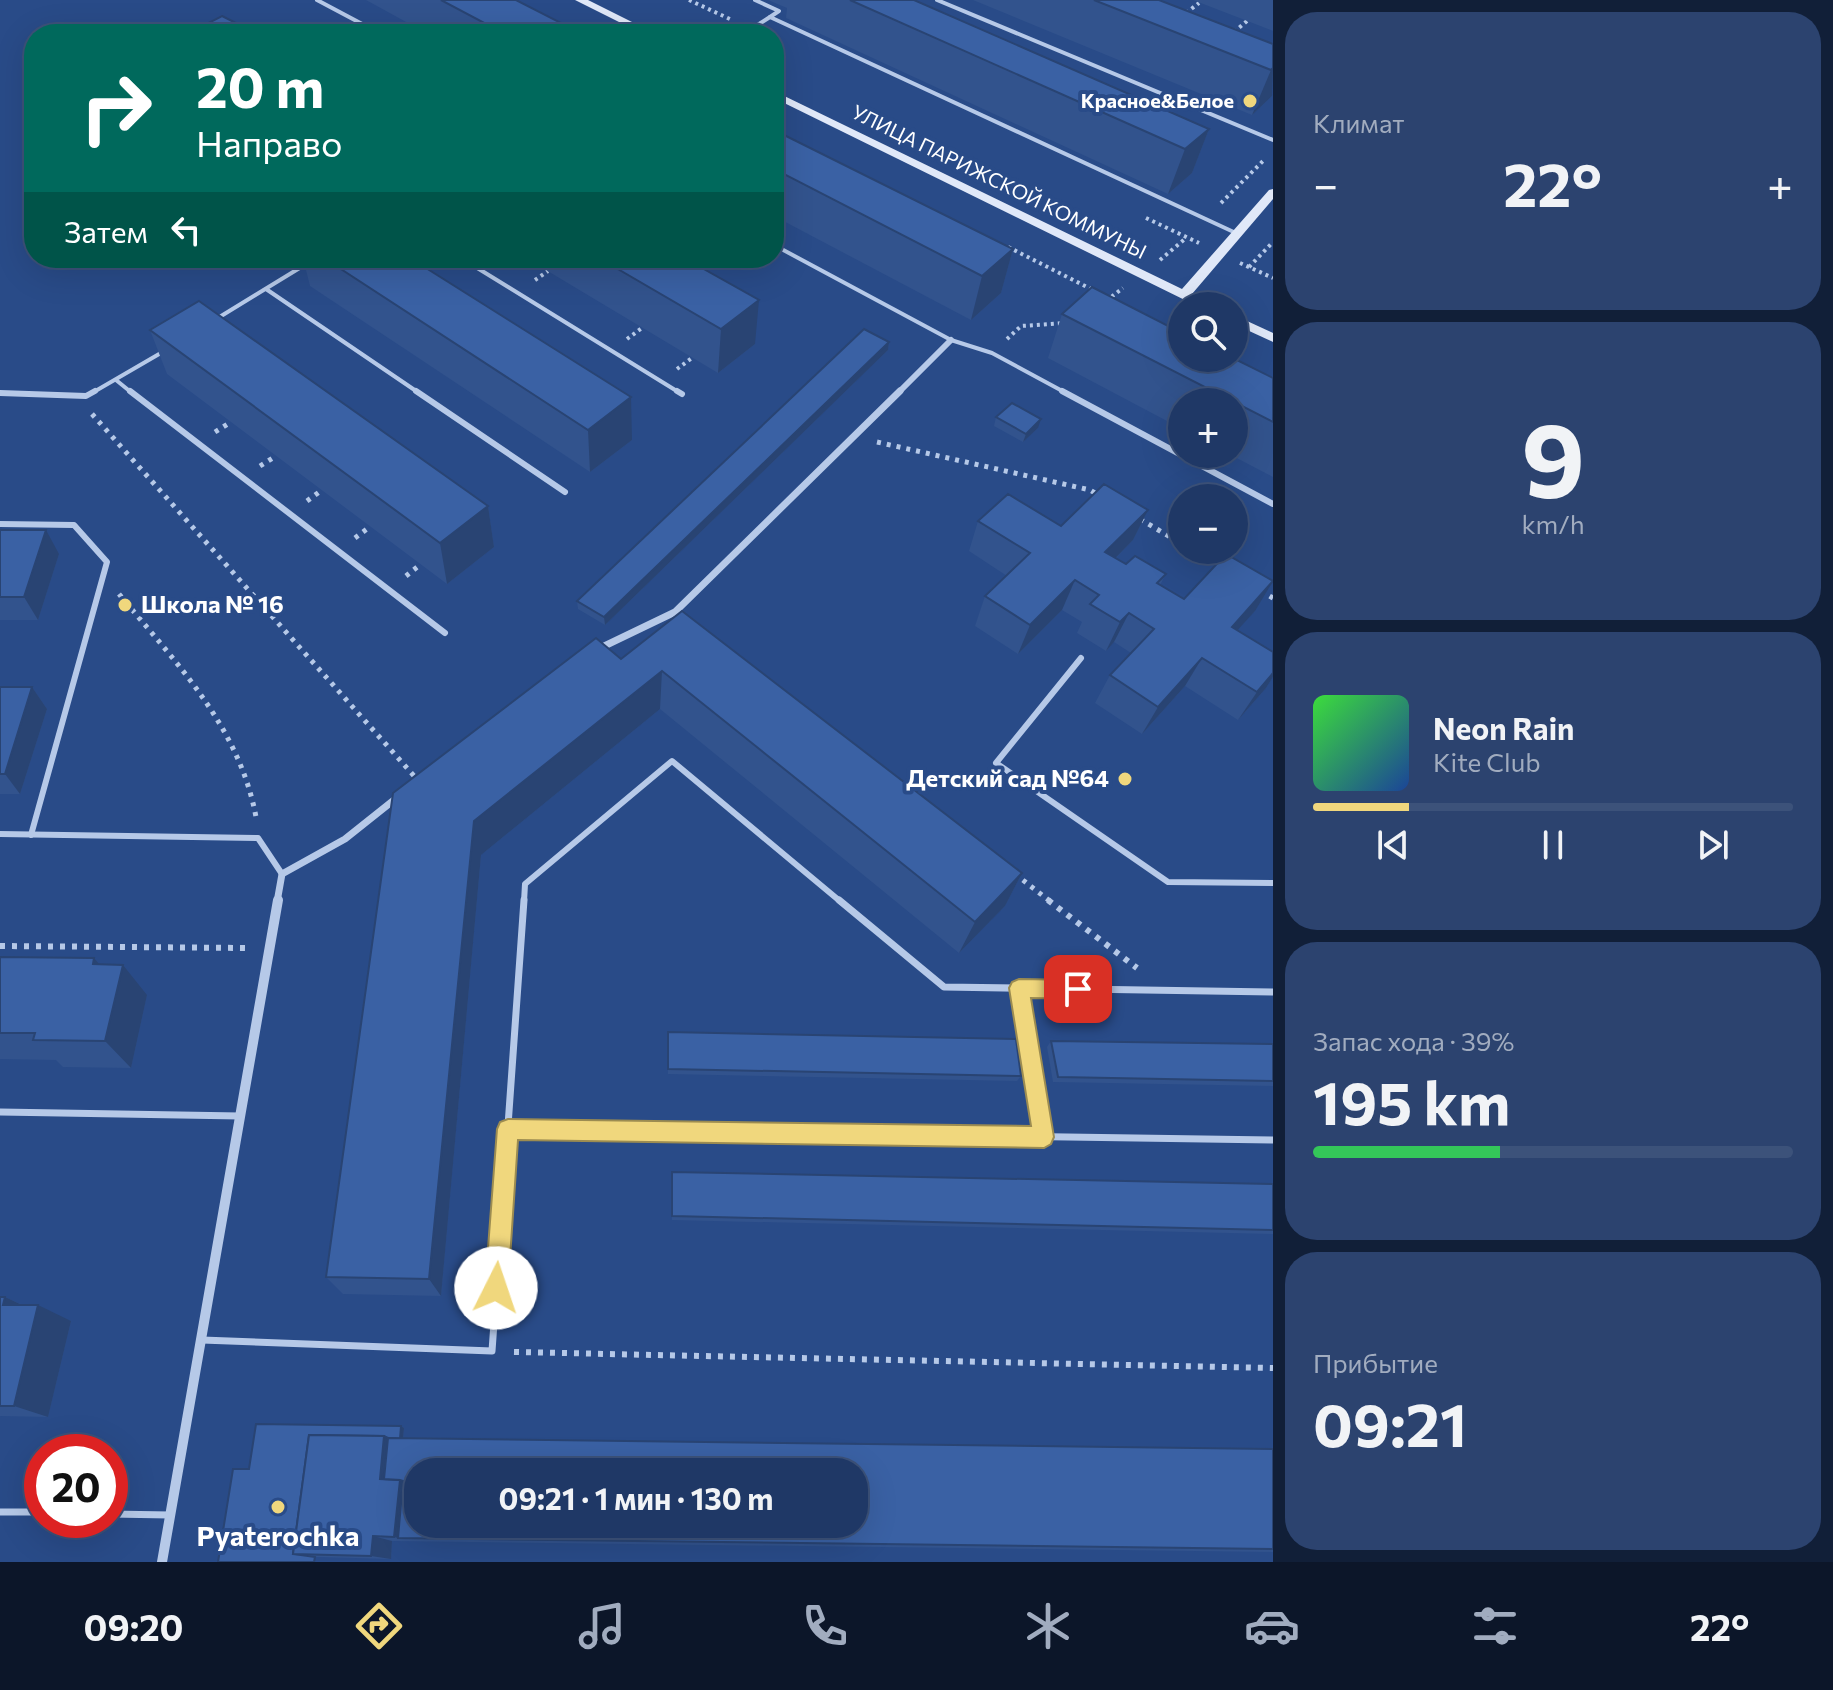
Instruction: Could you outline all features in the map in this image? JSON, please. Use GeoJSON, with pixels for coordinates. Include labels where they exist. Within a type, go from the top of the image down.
{"type":"FeatureCollection","features":[{"type":"Feature","properties":{"kind":"main road"},"geometry":{"type":"LineString","coordinates":[[580,0],[630,24]]}},
{"type":"Feature","properties":{"kind":"main road","name":"УЛИЦА ПАРИЖСКОЙ КОММУНЫ"},"geometry":{"type":"LineString","coordinates":[[784,99],[1178,292]]}},
{"type":"Feature","properties":{"kind":"main road"},"geometry":{"type":"LineString","coordinates":[[1187,292],[1273,193]]}},
{"type":"Feature","properties":{"kind":"main road"},"geometry":{"type":"LineString","coordinates":[[1248,326],[1273,338]]}},
{"type":"Feature","properties":{"kind":"street"},"geometry":{"type":"LineString","coordinates":[[583,656],[675,612],[951,340]]}},
{"type":"Feature","properties":{"kind":"street"},"geometry":{"type":"LineString","coordinates":[[162,1562],[282,874],[345,839],[418,781]]}},
{"type":"Feature","properties":{"kind":"lane"},"geometry":{"type":"LineString","coordinates":[[317,0],[362,24]]}},
{"type":"Feature","properties":{"kind":"lane"},"geometry":{"type":"LineString","coordinates":[[755,0],[779,11],[759,24]]}},
{"type":"Feature","properties":{"kind":"lane"},"geometry":{"type":"LineString","coordinates":[[937,0],[1273,140]]}},
{"type":"Feature","properties":{"kind":"lane"},"geometry":{"type":"LineString","coordinates":[[770,17],[1238,234]]}},
{"type":"Feature","properties":{"kind":"lane"},"geometry":{"type":"LineString","coordinates":[[784,250],[951,340],[992,353],[1273,504]]}},
{"type":"Feature","properties":{"kind":"lane"},"geometry":{"type":"LineString","coordinates":[[211,322],[300,268]]}},
{"type":"Feature","properties":{"kind":"lane"},"geometry":{"type":"LineString","coordinates":[[477,268],[682,394]]}},
{"type":"Feature","properties":{"kind":"lane"},"geometry":{"type":"LineString","coordinates":[[266,289],[565,492]]}},
{"type":"Feature","properties":{"kind":"lane"},"geometry":{"type":"LineString","coordinates":[[0,393],[86,396],[170,347]]}},
{"type":"Feature","properties":{"kind":"lane"},"geometry":{"type":"LineString","coordinates":[[116,380],[445,633]]}},
{"type":"Feature","properties":{"kind":"lane"},"geometry":{"type":"LineString","coordinates":[[0,524],[74,525],[107,562],[31,835]]}},
{"type":"Feature","properties":{"kind":"lane"},"geometry":{"type":"LineString","coordinates":[[1081,658],[996,763],[1168,882],[1273,883]]}},
{"type":"Feature","properties":{"kind":"lane"},"geometry":{"type":"LineString","coordinates":[[202,1340],[492,1351],[525,884],[672,761],[944,987],[1273,992]]}},
{"type":"Feature","properties":{"kind":"lane"},"geometry":{"type":"LineString","coordinates":[[0,834],[258,838],[282,874]]}},
{"type":"Feature","properties":{"kind":"lane"},"geometry":{"type":"LineString","coordinates":[[1019,988],[1044,1137]]}},
{"type":"Feature","properties":{"kind":"lane"},"geometry":{"type":"LineString","coordinates":[[0,1112],[240,1116]]}},
{"type":"Feature","properties":{"kind":"lane"},"geometry":{"type":"LineString","coordinates":[[508,1129],[1273,1140]]}},
{"type":"Feature","properties":{"kind":"lane"},"geometry":{"type":"LineString","coordinates":[[0,1512],[24,1512]]}},
{"type":"Feature","properties":{"kind":"lane"},"geometry":{"type":"LineString","coordinates":[[128,1514],[170,1515]]}},
{"type":"Feature","properties":{"kind":"path"},"geometry":{"type":"LineString","coordinates":[[689,0],[740,24]]}},
{"type":"Feature","properties":{"kind":"path"},"geometry":{"type":"LineString","coordinates":[[1186,13],[1199,3]]}},
{"type":"Feature","properties":{"kind":"path"},"geometry":{"type":"LineString","coordinates":[[552,20],[560,24]]}},
{"type":"Feature","properties":{"kind":"path"},"geometry":{"type":"LineString","coordinates":[[1234,32],[1247,21]]}},
{"type":"Feature","properties":{"kind":"path"},"geometry":{"type":"LineString","coordinates":[[998,242],[1121,304]]}},
{"type":"Feature","properties":{"kind":"path"},"geometry":{"type":"LineString","coordinates":[[1249,267],[1273,242]]}},
{"type":"Feature","properties":{"kind":"path"},"geometry":{"type":"LineString","coordinates":[[75,396],[418,781]]}},
{"type":"Feature","properties":{"kind":"path"},"geometry":{"type":"LineString","coordinates":[[853,437],[1090,490],[1103,497]]}},
{"type":"Feature","properties":{"kind":"path"},"geometry":{"type":"LineString","coordinates":[[1129,513],[1168,536]]}},
{"type":"Feature","properties":{"kind":"path"},"geometry":{"type":"LineString","coordinates":[[107,562],[119,595],[188,675],[233,748],[254,793],[258,838]]}},
{"type":"Feature","properties":{"kind":"path"},"geometry":{"type":"LineString","coordinates":[[1215,564],[1232,574]]}},
{"type":"Feature","properties":{"kind":"path"},"geometry":{"type":"LineString","coordinates":[[1259,590],[1273,598]]}},
{"type":"Feature","properties":{"kind":"path"},"geometry":{"type":"LineString","coordinates":[[1002,864],[1166,990]]}},
{"type":"Feature","properties":{"kind":"path"},"geometry":{"type":"LineString","coordinates":[[0,946],[269,949]]}},
{"type":"Feature","properties":{"kind":"path"},"geometry":{"type":"LineString","coordinates":[[492,1351],[1273,1368]]}},
{"type":"Feature","properties":{"kind":"building"},"geometry":{"type":"Polygon","coordinates":[[[441,0],[516,0],[563,24],[486,24],[441,0]]]}},
{"type":"Feature","properties":{"kind":"building"},"geometry":{"type":"Polygon","coordinates":[[[850,0],[914,0],[1209,129],[1185,149],[850,0]]]}},
{"type":"Feature","properties":{"kind":"building"},"geometry":{"type":"Polygon","coordinates":[[[1094,0],[1159,0],[1273,44],[1273,68],[1271,70],[1094,0]]]}},
{"type":"Feature","properties":{"kind":"building"},"geometry":{"type":"Polygon","coordinates":[[[222,16],[238,24],[206,24],[222,16]]]}},
{"type":"Feature","properties":{"kind":"building"},"geometry":{"type":"Polygon","coordinates":[[[784,135],[1013,249],[982,276],[784,174],[784,135]]]}},
{"type":"Feature","properties":{"kind":"building"},"geometry":{"type":"Polygon","coordinates":[[[339,268],[426,268],[631,397],[588,430],[339,268]]]}},
{"type":"Feature","properties":{"kind":"building"},"geometry":{"type":"Polygon","coordinates":[[[616,268],[702,268],[759,300],[721,329],[616,268]]]}},
{"type":"Feature","properties":{"kind":"building"},"geometry":{"type":"Polygon","coordinates":[[[1092,287],[1168,326],[1168,368],[1062,314],[1092,287]]]}},
{"type":"Feature","properties":{"kind":"building"},"geometry":{"type":"Polygon","coordinates":[[[199,301],[488,506],[440,543],[150,330],[199,301]]]}},
{"type":"Feature","properties":{"kind":"building"},"geometry":{"type":"Polygon","coordinates":[[[864,329],[889,342],[604,617],[577,601],[864,329]]]}},
{"type":"Feature","properties":{"kind":"building"},"geometry":{"type":"Polygon","coordinates":[[[1248,366],[1273,378],[1273,422],[1248,409],[1248,388],[1207,388],[1175,372],[1248,372],[1248,366]]]}},
{"type":"Feature","properties":{"kind":"building"},"geometry":{"type":"Polygon","coordinates":[[[1012,403],[1041,419],[1026,434],[996,417],[1012,403]]]}},
{"type":"Feature","properties":{"kind":"building"},"geometry":{"type":"Polygon","coordinates":[[[1104,484],[1148,510],[1105,552],[1126,564],[1135,556],[1166,574],[1157,583],[1184,599],[1217,564],[1243,564],[1273,581],[1232,627],[1273,652],[1273,673],[1257,692],[1202,658],[1158,707],[1110,675],[1154,629],[1129,613],[1120,622],[1090,604],[1099,595],[1075,580],[1030,625],[985,596],[1030,553],[978,521],[1008,494],[1061,526],[1104,484]]]}},
{"type":"Feature","properties":{"kind":"building"},"geometry":{"type":"Polygon","coordinates":[[[0,530],[46,530],[24,597],[0,597],[0,530]]]}},
{"type":"Feature","properties":{"kind":"building"},"geometry":{"type":"Polygon","coordinates":[[[682,611],[1022,873],[975,922],[662,671],[474,821],[429,1279],[326,1277],[393,793],[596,638],[621,659],[682,611]]]}},
{"type":"Feature","properties":{"kind":"building"},"geometry":{"type":"Polygon","coordinates":[[[0,687],[32,687],[5,774],[0,774],[0,687]]]}},
{"type":"Feature","properties":{"kind":"building"},"geometry":{"type":"Polygon","coordinates":[[[0,957],[94,958],[93,964],[123,965],[105,1041],[33,1040],[35,1033],[0,1033],[0,957]]]}},
{"type":"Feature","properties":{"kind":"building"},"geometry":{"type":"Polygon","coordinates":[[[668,1032],[1016,1039],[1021,1076],[668,1069],[668,1032]]]}},
{"type":"Feature","properties":{"kind":"building"},"geometry":{"type":"Polygon","coordinates":[[[1051,1041],[1273,1044],[1273,1081],[1058,1077],[1051,1041]]]}},
{"type":"Feature","properties":{"kind":"building"},"geometry":{"type":"Polygon","coordinates":[[[672,1172],[1273,1184],[1273,1230],[672,1216],[672,1172]]]}},
{"type":"Feature","properties":{"kind":"building"},"geometry":{"type":"Polygon","coordinates":[[[0,1297],[5,1297],[3,1305],[38,1305],[14,1406],[0,1406],[0,1297]]]}},
{"type":"Feature","properties":{"kind":"building"},"geometry":{"type":"Polygon","coordinates":[[[256,1424],[401,1426],[400,1439],[309,1435],[293,1554],[315,1557],[314,1562],[218,1562],[233,1469],[249,1469],[256,1424]]]}},
{"type":"Feature","properties":{"kind":"building"},"geometry":{"type":"Polygon","coordinates":[[[309,1435],[384,1436],[380,1479],[400,1480],[394,1537],[373,1536],[371,1556],[293,1554],[309,1435]]]}},
{"type":"Feature","properties":{"kind":"building"},"geometry":{"type":"Polygon","coordinates":[[[388,1438],[1273,1449],[1273,1549],[398,1538],[403,1481],[384,1479],[388,1438]]]}},
{"type":"Feature","properties":{"kind":"place","name":"Красное&Белое"},"geometry":{"type":"Point","coordinates":[1250,101]}},
{"type":"Feature","properties":{"kind":"place","name":"Школа № 16"},"geometry":{"type":"Point","coordinates":[125,605]}},
{"type":"Feature","properties":{"kind":"place","name":"Детский сад №64"},"geometry":{"type":"Point","coordinates":[1125,779]}},
{"type":"Feature","properties":{"kind":"place","name":"Pyaterochka"},"geometry":{"type":"Point","coordinates":[278,1507]}},
{"type":"Feature","properties":{"kind":"route"},"geometry":{"type":"LineString","coordinates":[[496,1288],[508,1129],[1044,1137],[1019,988],[1078,989]]}}]}
